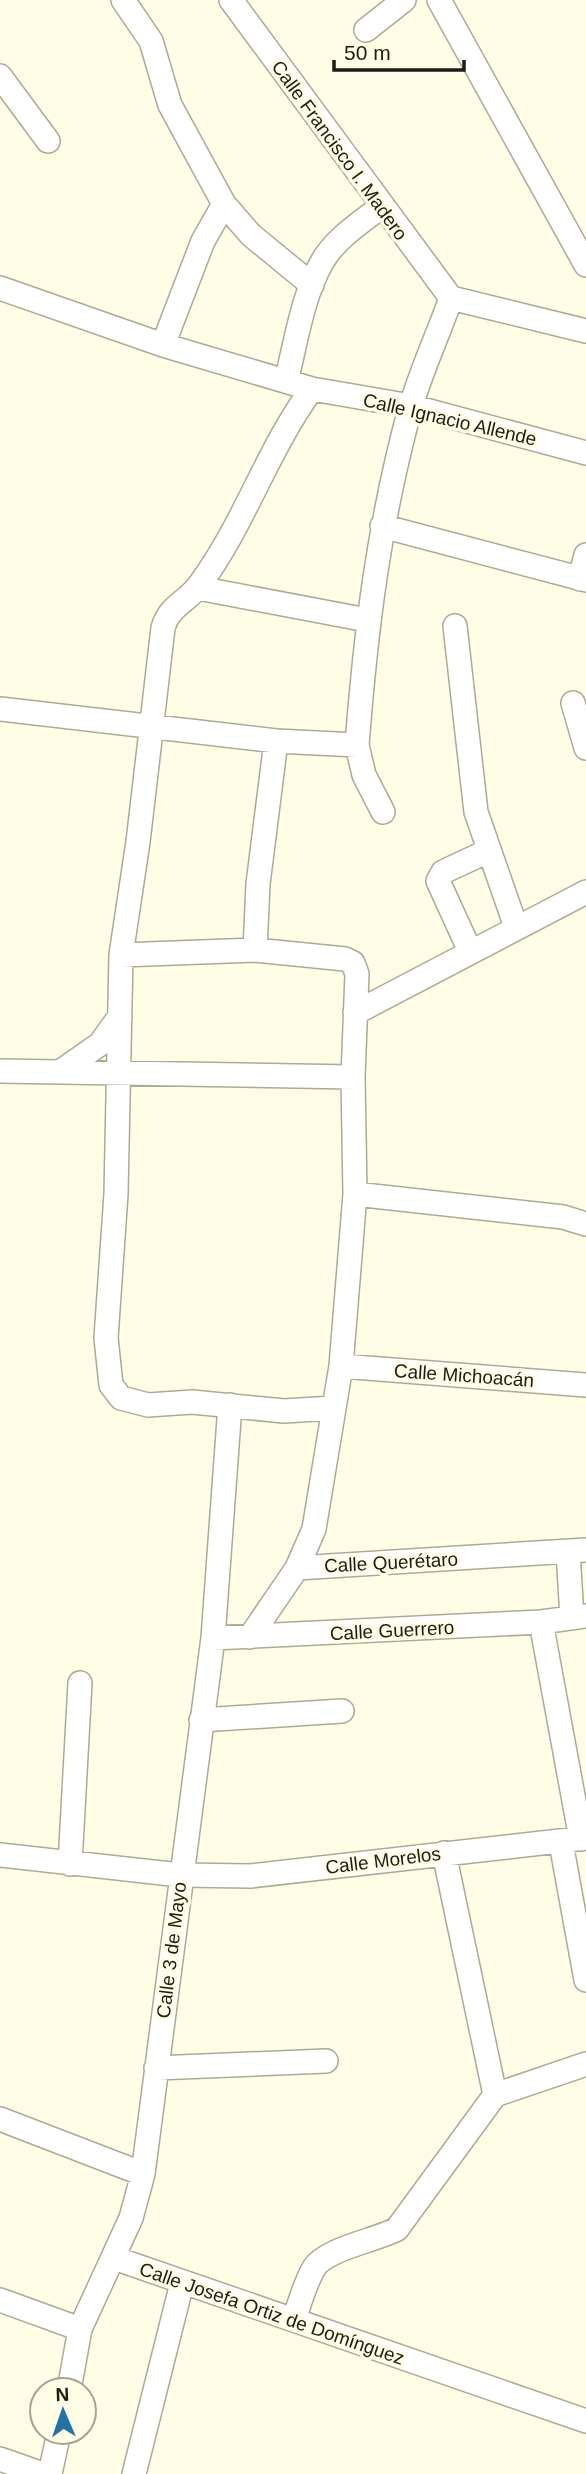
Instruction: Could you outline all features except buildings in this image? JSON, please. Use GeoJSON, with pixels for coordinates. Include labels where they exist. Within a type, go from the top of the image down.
{"type":"FeatureCollection","features":[{"type":"Feature","properties":{"kind":"street"},"geometry":{"type":"LineString","coordinates":[[123,0],[151,41],[170,105],[224,204],[278,260],[312,285]]}},
{"type":"Feature","properties":{"kind":"street","name":"Calle Francisco I. Madero"},"geometry":{"type":"LineString","coordinates":[[231,0],[381,207],[451,298]]}},
{"type":"Feature","properties":{"kind":"street"},"geometry":{"type":"LineString","coordinates":[[366,30],[404,0]]}},
{"type":"Feature","properties":{"kind":"street"},"geometry":{"type":"LineString","coordinates":[[447,3],[585,259]]}},
{"type":"Feature","properties":{"kind":"street"},"geometry":{"type":"LineString","coordinates":[[0,76],[48,141]]}},
{"type":"Feature","properties":{"kind":"street"},"geometry":{"type":"LineString","coordinates":[[163,345],[203,241],[224,204]]}},
{"type":"Feature","properties":{"kind":"street"},"geometry":{"type":"LineString","coordinates":[[286,381],[312,285],[322,261],[337,242],[381,207]]}},
{"type":"Feature","properties":{"kind":"street","name":"Calle Ignacio Allende"},"geometry":{"type":"LineString","coordinates":[[0,288],[163,345],[312,389],[411,406],[586,453]]}},
{"type":"Feature","properties":{"kind":"street"},"geometry":{"type":"LineString","coordinates":[[383,812],[365,775],[357,746],[367,620],[382,526],[411,406],[451,298],[586,331]]}},
{"type":"Feature","properties":{"kind":"street"},"geometry":{"type":"LineString","coordinates":[[312,389],[283,431],[239,521],[198,588],[173,607],[166,617],[121,956],[116,1194],[106,1338],[111,1385],[121,1398],[140,1404],[230,1405],[285,1411],[333,1408]]}},
{"type":"Feature","properties":{"kind":"street"},"geometry":{"type":"LineString","coordinates":[[382,526],[583,580],[586,555]]}},
{"type":"Feature","properties":{"kind":"street"},"geometry":{"type":"LineString","coordinates":[[198,588],[367,620]]}},
{"type":"Feature","properties":{"kind":"street"},"geometry":{"type":"LineString","coordinates":[[455,626],[477,812],[488,851],[516,927]]}},
{"type":"Feature","properties":{"kind":"street"},"geometry":{"type":"LineString","coordinates":[[573,703],[586,748]]}},
{"type":"Feature","properties":{"kind":"street"},"geometry":{"type":"LineString","coordinates":[[0,709],[276,741],[357,746]]}},
{"type":"Feature","properties":{"kind":"street"},"geometry":{"type":"LineString","coordinates":[[255,950],[258,884],[276,741]]}},
{"type":"Feature","properties":{"kind":"street"},"geometry":{"type":"LineString","coordinates":[[470,951],[438,881],[443,872],[488,851]]}},
{"type":"Feature","properties":{"kind":"street"},"geometry":{"type":"LineString","coordinates":[[355,1013],[586,892]]}},
{"type":"Feature","properties":{"kind":"street"},"geometry":{"type":"LineString","coordinates":[[121,956],[255,950],[345,958],[353,962],[357,974],[353,1077],[355,1194],[341,1366],[314,1528],[297,1568]]}},
{"type":"Feature","properties":{"kind":"street"},"geometry":{"type":"LineString","coordinates":[[60,1072],[100,1044],[120,1016]]}},
{"type":"Feature","properties":{"kind":"street"},"geometry":{"type":"LineString","coordinates":[[0,1071],[353,1077]]}},
{"type":"Feature","properties":{"kind":"street"},"geometry":{"type":"LineString","coordinates":[[355,1194],[564,1217],[586,1224]]}},
{"type":"Feature","properties":{"kind":"street","name":"Calle Michoacán"},"geometry":{"type":"LineString","coordinates":[[341,1366],[586,1385]]}},
{"type":"Feature","properties":{"kind":"street","name":"Calle 3 de Mayo"},"geometry":{"type":"LineString","coordinates":[[114,2258],[131,2218],[143,2174],[213,1638],[230,1405]]}},
{"type":"Feature","properties":{"kind":"street"},"geometry":{"type":"LineString","coordinates":[[577,1551],[579,1617]]}},
{"type":"Feature","properties":{"kind":"street","name":"Calle Querétaro"},"geometry":{"type":"LineString","coordinates":[[250,1637],[297,1568],[577,1551]]}},
{"type":"Feature","properties":{"kind":"street","name":"Calle Guerrero"},"geometry":{"type":"LineString","coordinates":[[213,1638],[541,1622],[579,1617]]}},
{"type":"Feature","properties":{"kind":"street"},"geometry":{"type":"LineString","coordinates":[[541,1622],[576,1840],[586,1980]]}},
{"type":"Feature","properties":{"kind":"street"},"geometry":{"type":"LineString","coordinates":[[71,1864],[80,1683]]}},
{"type":"Feature","properties":{"kind":"street"},"geometry":{"type":"LineString","coordinates":[[201,1720],[342,1711]]}},
{"type":"Feature","properties":{"kind":"street","name":"Calle Morelos"},"geometry":{"type":"LineString","coordinates":[[0,1855],[180,1875],[250,1876],[576,1840]]}},
{"type":"Feature","properties":{"kind":"street"},"geometry":{"type":"LineString","coordinates":[[444,1853],[495,2095]]}},
{"type":"Feature","properties":{"kind":"street"},"geometry":{"type":"LineString","coordinates":[[156,2068],[326,2061]]}},
{"type":"Feature","properties":{"kind":"street"},"geometry":{"type":"LineString","coordinates":[[294,2319],[314,2266],[341,2250],[380,2238],[397,2229],[495,2095],[586,2064]]}},
{"type":"Feature","properties":{"kind":"street"},"geometry":{"type":"LineString","coordinates":[[0,2119],[143,2174]]}},
{"type":"Feature","properties":{"kind":"street","name":"Calle Josefa Ortiz de Domínguez"},"geometry":{"type":"LineString","coordinates":[[72,2376],[80,2329],[114,2258],[586,2421]]}},
{"type":"Feature","properties":{"kind":"street"},"geometry":{"type":"LineString","coordinates":[[134,2474],[181,2283]]}},
{"type":"Feature","properties":{"kind":"street"},"geometry":{"type":"LineString","coordinates":[[0,2300],[80,2329]]}},
{"type":"Feature","properties":{"kind":"street"},"geometry":{"type":"LineString","coordinates":[[50,2474],[56,2446]]}},
{"type":"Feature","properties":{"kind":"street"},"geometry":{"type":"LineString","coordinates":[[0,2459],[43,2474]]}}]}
